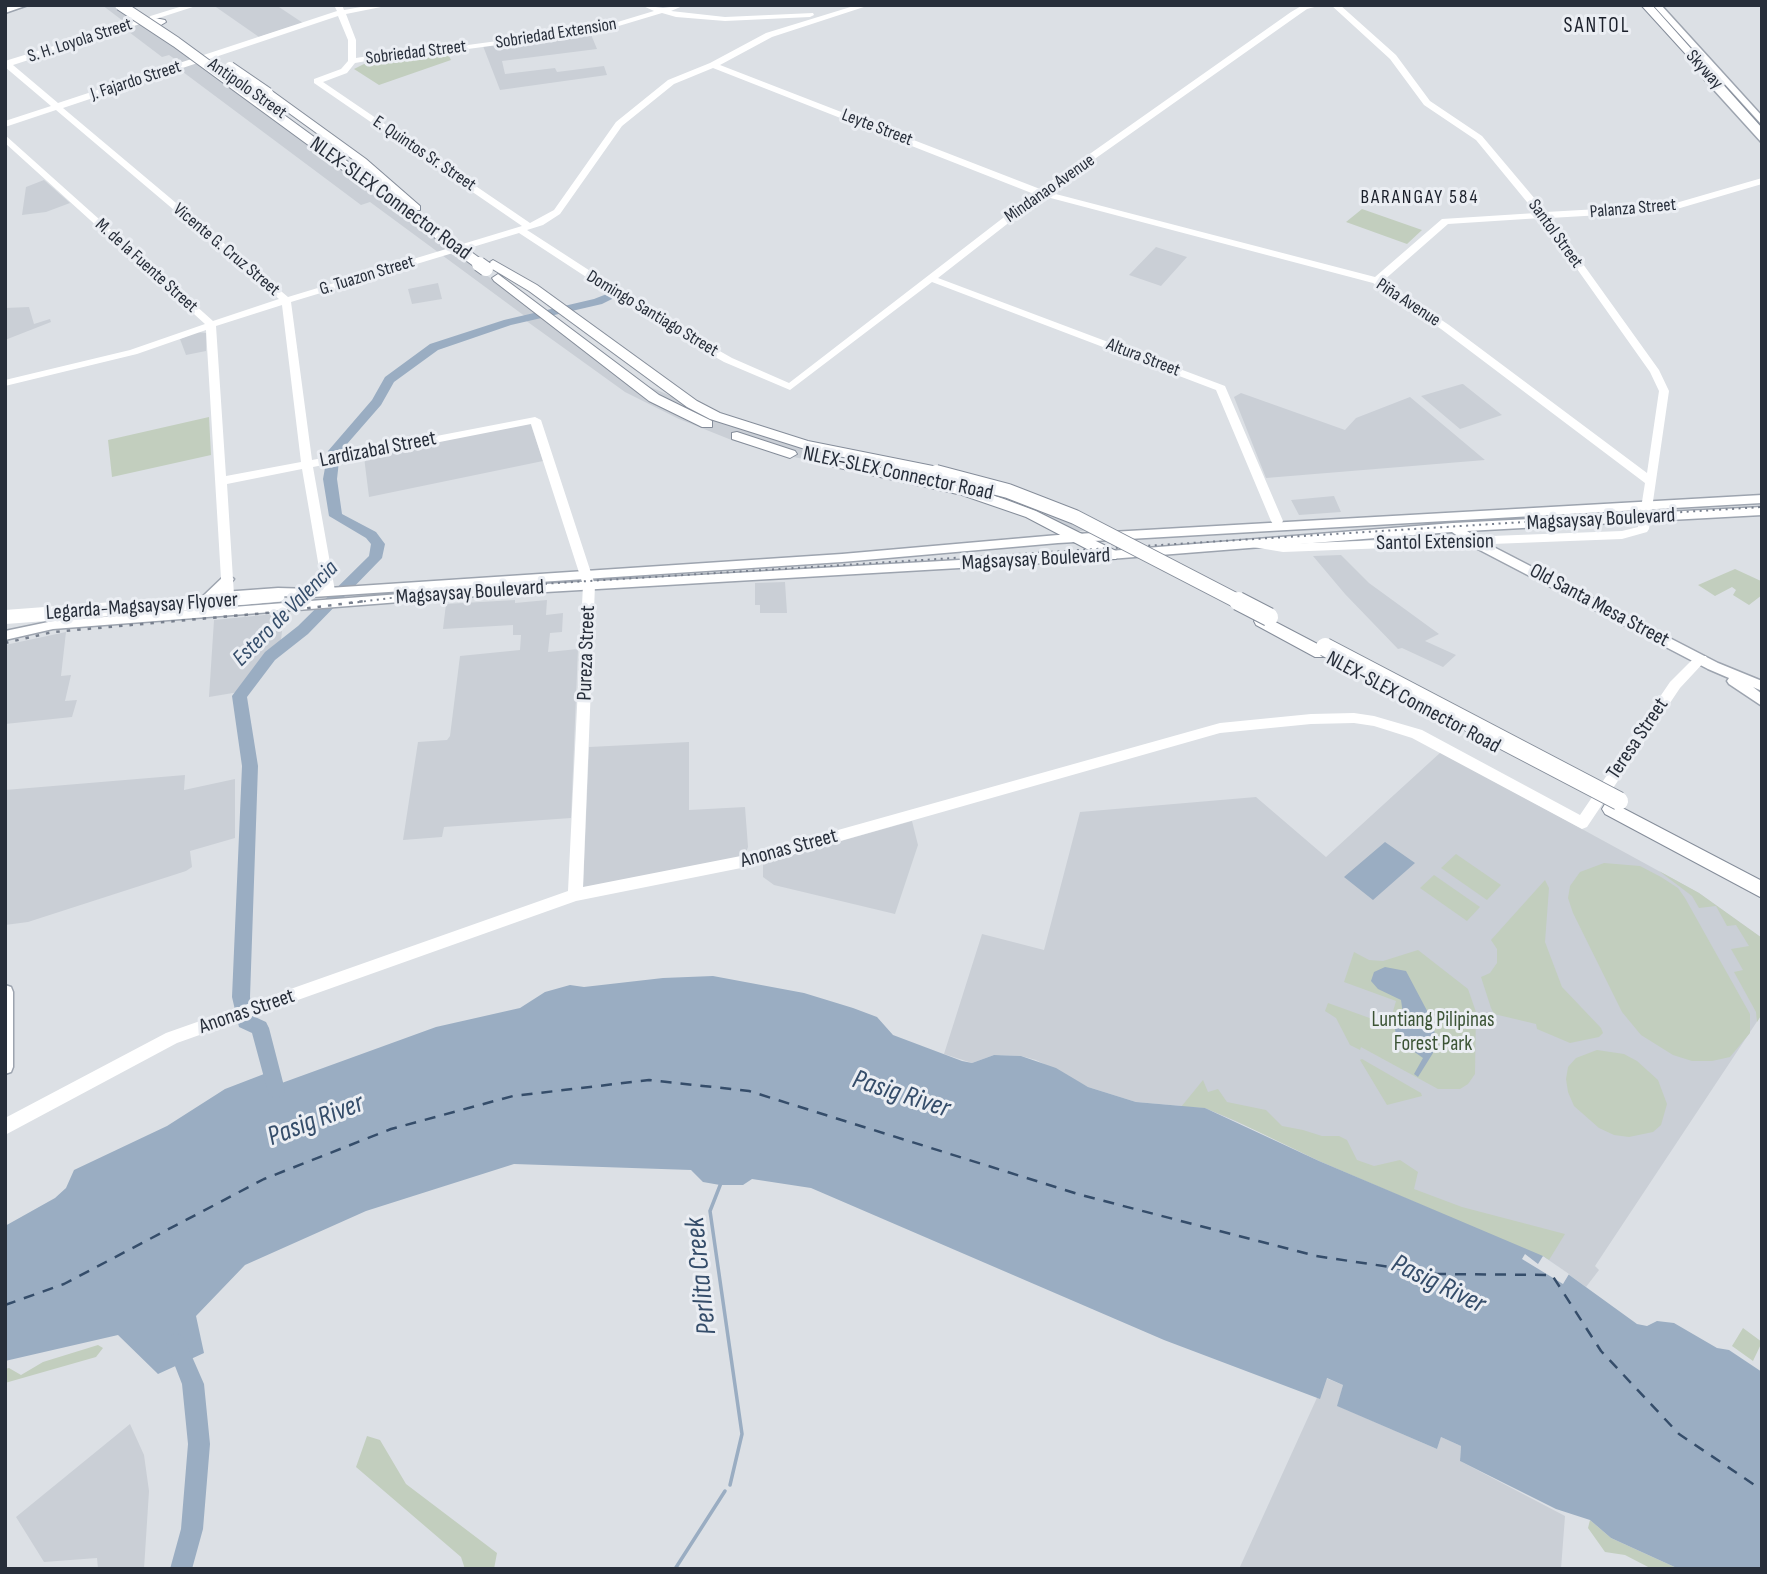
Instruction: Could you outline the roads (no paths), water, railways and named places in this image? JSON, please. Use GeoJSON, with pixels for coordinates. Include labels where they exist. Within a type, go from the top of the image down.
{"type":"FeatureCollection","features":[{"type":"Feature","properties":{"kind":"highway","name":"NLEX-SLEX Connector Road"},"geometry":{"type":"LineString","coordinates":[[120,5],[176,42],[663,393],[700,413],[780,441],[936,472],[1009,491],[1075,517],[1762,878]]}},
{"type":"Feature","properties":{"kind":"highway","name":"NLEX-SLEX Connector Road"},"geometry":{"type":"LineString","coordinates":[[130,5],[183,39],[416,208],[654,398],[680,413],[734,435],[800,453],[956,482],[1038,508],[1070,522],[1321,653],[1762,890]]}},
{"type":"Feature","properties":{"kind":"highway","name":"Skyway"},"geometry":{"type":"LineString","coordinates":[[1645,5],[1762,137]]}},
{"type":"Feature","properties":{"kind":"highway"},"geometry":{"type":"LineString","coordinates":[[1657,5],[1746,101],[1762,123]]}},
{"type":"Feature","properties":{"kind":"highway","name":"Skyway"},"geometry":{"type":"LineString","coordinates":[[1657,5],[1762,123]]}},
{"type":"Feature","properties":{"kind":"highway"},"geometry":{"type":"LineString","coordinates":[[155,21],[189,38],[347,150],[416,208]]}},
{"type":"Feature","properties":{"kind":"highway"},"geometry":{"type":"LineString","coordinates":[[202,62],[416,224],[489,267],[533,288],[692,404],[715,416],[805,445],[937,471],[1007,492],[1133,554]]}},
{"type":"Feature","properties":{"kind":"highway"},"geometry":{"type":"LineString","coordinates":[[734,435],[762,447],[931,483],[999,502],[1058,534],[1076,538],[1111,555]]}},
{"type":"Feature","properties":{"kind":"highway"},"geometry":{"type":"LineString","coordinates":[[1100,536],[1111,555]]}},
{"type":"Feature","properties":{"kind":"street"},"geometry":{"type":"LineString","coordinates":[[7,8],[24,5]]}},
{"type":"Feature","properties":{"kind":"street","name":"Antipolo Street"},"geometry":{"type":"LineString","coordinates":[[130,5],[155,21],[202,62],[465,248]]}},
{"type":"Feature","properties":{"kind":"street","name":"S. H. Loyola Street"},"geometry":{"type":"LineString","coordinates":[[6,64],[155,21],[195,5]]}},
{"type":"Feature","properties":{"kind":"street","name":"J. Fajardo Street"},"geometry":{"type":"LineString","coordinates":[[5,124],[202,62],[339,9],[387,5]]}},
{"type":"Feature","properties":{"kind":"street"},"geometry":{"type":"LineString","coordinates":[[645,5],[724,19],[841,14]]}},
{"type":"Feature","properties":{"kind":"street"},"geometry":{"type":"LineString","coordinates":[[665,9],[681,5]]}},
{"type":"Feature","properties":{"kind":"street","name":"G. Tuazon Street"},"geometry":{"type":"LineString","coordinates":[[5,383],[133,352],[286,300],[525,228],[557,212],[606,142],[633,110],[671,82],[713,65],[769,35],[866,5]]}},
{"type":"Feature","properties":{"kind":"street","name":"Mindanao Avenue"},"geometry":{"type":"LineString","coordinates":[[790,387],[1041,193],[1294,14],[1305,7],[1318,5]]}},
{"type":"Feature","properties":{"kind":"street","name":"Santol Street"},"geometry":{"type":"LineString","coordinates":[[1335,5],[1393,57],[1427,103],[1473,132],[1543,215],[1662,384],[1664,391],[1647,512]]}},
{"type":"Feature","properties":{"kind":"street"},"geometry":{"type":"LineString","coordinates":[[1657,5],[1762,123]]}},
{"type":"Feature","properties":{"kind":"street"},"geometry":{"type":"LineString","coordinates":[[339,9],[352,40],[352,61]]}},
{"type":"Feature","properties":{"kind":"street","name":"Sobriedad Extension"},"geometry":{"type":"LineString","coordinates":[[480,45],[602,29],[665,9]]}},
{"type":"Feature","properties":{"kind":"street","name":"Sobriedad Street"},"geometry":{"type":"LineString","coordinates":[[317,80],[344,71],[352,61],[424,48],[453,49],[480,45]]}},
{"type":"Feature","properties":{"kind":"street","name":"Vicente G. Cruz Street"},"geometry":{"type":"LineString","coordinates":[[6,64],[286,300],[307,464],[331,595]]}},
{"type":"Feature","properties":{"kind":"street","name":"Leyte Street"},"geometry":{"type":"LineString","coordinates":[[713,65],[1041,193]]}},
{"type":"Feature","properties":{"kind":"street","name":"E. Quintos Sr. Street"},"geometry":{"type":"LineString","coordinates":[[317,80],[525,228]]}},
{"type":"Feature","properties":{"kind":"street","name":"M. de la Fuente Street"},"geometry":{"type":"LineString","coordinates":[[5,138],[211,324],[228,595]]}},
{"type":"Feature","properties":{"kind":"street","name":"Palanza Street"},"geometry":{"type":"LineString","coordinates":[[1377,281],[1443,222],[1670,208],[1762,181]]}},
{"type":"Feature","properties":{"kind":"street","name":"Piña Avenue"},"geometry":{"type":"LineString","coordinates":[[1041,193],[1377,281],[1445,327],[1651,482]]}},
{"type":"Feature","properties":{"kind":"street","name":"Domingo Santiago Street"},"geometry":{"type":"LineString","coordinates":[[525,228],[668,326],[728,360],[790,387]]}},
{"type":"Feature","properties":{"kind":"street","name":"Altura Street"},"geometry":{"type":"LineString","coordinates":[[929,278],[1221,388],[1277,521]]}},
{"type":"Feature","properties":{"kind":"street","name":"Lardizabal Street"},"geometry":{"type":"LineString","coordinates":[[222,481],[535,420]]}},
{"type":"Feature","properties":{"kind":"street","name":"Pureza Street"},"geometry":{"type":"LineString","coordinates":[[535,420],[587,580],[575,895]]}},
{"type":"Feature","properties":{"kind":"street","name":"Magsaysay Boulevard"},"geometry":{"type":"LineString","coordinates":[[278,600],[311,598],[360,589],[1133,554],[1647,512],[1762,499]]}},
{"type":"Feature","properties":{"kind":"street","name":"Magsaysay Boulevard"},"geometry":{"type":"LineString","coordinates":[[1076,538],[1440,518],[1762,511]]}},
{"type":"Feature","properties":{"kind":"street","name":"Santol Extension"},"geometry":{"type":"LineString","coordinates":[[1257,544],[1283,548],[1476,543],[1622,535],[1643,529],[1647,512]]}},
{"type":"Feature","properties":{"kind":"street","name":"Old Santa Mesa Street"},"geometry":{"type":"LineString","coordinates":[[1440,518],[1476,543],[1753,686],[1762,701]]}},
{"type":"Feature","properties":{"kind":"street"},"geometry":{"type":"LineString","coordinates":[[1183,533],[1219,523],[1277,521],[1300,527]]}},
{"type":"Feature","properties":{"kind":"street","name":"Magsaysay Boulevard"},"geometry":{"type":"LineString","coordinates":[[331,595],[352,601],[842,558],[1058,534]]}},
{"type":"Feature","properties":{"kind":"street"},"geometry":{"type":"LineString","coordinates":[[211,596],[228,579]]}},
{"type":"Feature","properties":{"kind":"street","name":"Magsaysay Boulevard"},"geometry":{"type":"LineString","coordinates":[[5,622],[51,611],[211,596],[311,598]]}},
{"type":"Feature","properties":{"kind":"street","name":"Magsaysay Boulevard"},"geometry":{"type":"LineString","coordinates":[[5,636],[49,626],[276,609],[311,598]]}},
{"type":"Feature","properties":{"kind":"street","name":"Legarda-Magsaysay Flyover"},"geometry":{"type":"LineString","coordinates":[[5,617],[278,600]]}},
{"type":"Feature","properties":{"kind":"street","name":"Legarda-Magsaysay Flyover"},"geometry":{"type":"LineString","coordinates":[[5,622],[278,600]]}},
{"type":"Feature","properties":{"kind":"street"},"geometry":{"type":"LineString","coordinates":[[84,623],[77,620],[78,614],[91,606]]}},
{"type":"Feature","properties":{"kind":"street","name":"Teresa Street"},"geometry":{"type":"LineString","coordinates":[[1582,823],[1675,685],[1707,663]]}},
{"type":"Feature","properties":{"kind":"street","name":"Anonas Street"},"geometry":{"type":"LineString","coordinates":[[5,1127],[172,1038],[575,895],[756,859],[1220,728],[1280,721],[1362,718],[1411,732],[1582,823]]}},
{"type":"Feature","properties":{"kind":"street"},"geometry":{"type":"LineString","coordinates":[[5,992],[5,1067]]}},
{"type":"Feature","properties":{"kind":"water"},"geometry":{"type":"Polygon","coordinates":[[[1385,842],[1415,863],[1373,900],[1344,877],[1385,842]]]}},
{"type":"Feature","properties":{"kind":"water"},"geometry":{"type":"Polygon","coordinates":[[[1385,967],[1406,971],[1433,1022],[1433,1053],[1418,1077],[1414,1074],[1423,1058],[1399,1041],[1396,1035],[1395,1029],[1403,1014],[1401,1000],[1378,989],[1371,981],[1374,972],[1385,967]]]}},
{"type":"Feature","properties":{"kind":"water","name":"Pasig River"},"geometry":{"type":"Polygon","coordinates":[[[713,976],[804,993],[853,1008],[877,1017],[893,1035],[962,1061],[972,1063],[994,1055],[1021,1056],[1056,1068],[1088,1087],[1136,1102],[1205,1108],[1319,1161],[1543,1256],[1637,1324],[1647,1326],[1657,1321],[1674,1323],[1717,1348],[1729,1350],[1762,1372],[1762,1569],[1679,1569],[1611,1538],[1590,1520],[1556,1509],[1460,1461],[1461,1446],[1441,1437],[1437,1449],[1337,1406],[1343,1385],[1327,1378],[1320,1399],[1164,1340],[811,1188],[752,1179],[743,1185],[720,1185],[703,1182],[691,1170],[514,1164],[366,1211],[245,1265],[196,1316],[204,1353],[158,1374],[118,1335],[5,1361],[5,1226],[55,1198],[66,1188],[74,1170],[167,1126],[225,1089],[277,1069],[279,1084],[436,1027],[520,1008],[545,992],[570,985],[584,987],[663,978],[713,976]]]}},
{"type":"Feature","properties":{"kind":"waterway","name":"Estero de Valencia"},"geometry":{"type":"LineString","coordinates":[[276,1090],[260,1028],[245,1021],[241,997],[250,766],[239,696],[270,656],[303,630],[375,558],[378,544],[371,535],[336,516],[330,479],[334,451],[377,402],[389,380],[434,347],[508,322],[598,302],[612,295]]}},
{"type":"Feature","properties":{"kind":"waterway","name":"Perlita Creek"},"geometry":{"type":"LineString","coordinates":[[721,1183],[710,1211],[742,1434],[730,1485]]}},
{"type":"Feature","properties":{"kind":"waterway"},"geometry":{"type":"LineString","coordinates":[[176,1343],[193,1384],[199,1444],[192,1529],[181,1569]]}},
{"type":"Feature","properties":{"kind":"waterway","name":"Perlita Creek"},"geometry":{"type":"LineString","coordinates":[[675,1569],[725,1491]]}},
{"type":"Feature","properties":{"kind":"railway"},"geometry":{"type":"LineString","coordinates":[[351,603],[462,589],[1762,507]]}},
{"type":"Feature","properties":{"kind":"railway"},"geometry":{"type":"LineString","coordinates":[[5,643],[53,632],[277,612],[365,601]]}},
{"type":"Feature","properties":{"kind":"district","name":"SANTOL"},"geometry":{"type":"Point","coordinates":[1597,27]}},
{"type":"Feature","properties":{"kind":"district","name":"BARANGAY 584"},"geometry":{"type":"Point","coordinates":[1420,198]}},
{"type":"Feature","properties":{"kind":"park label","name":"Luntiang Pilipinas Forest Park"},"geometry":{"type":"Point","coordinates":[1433,1033]}}]}
